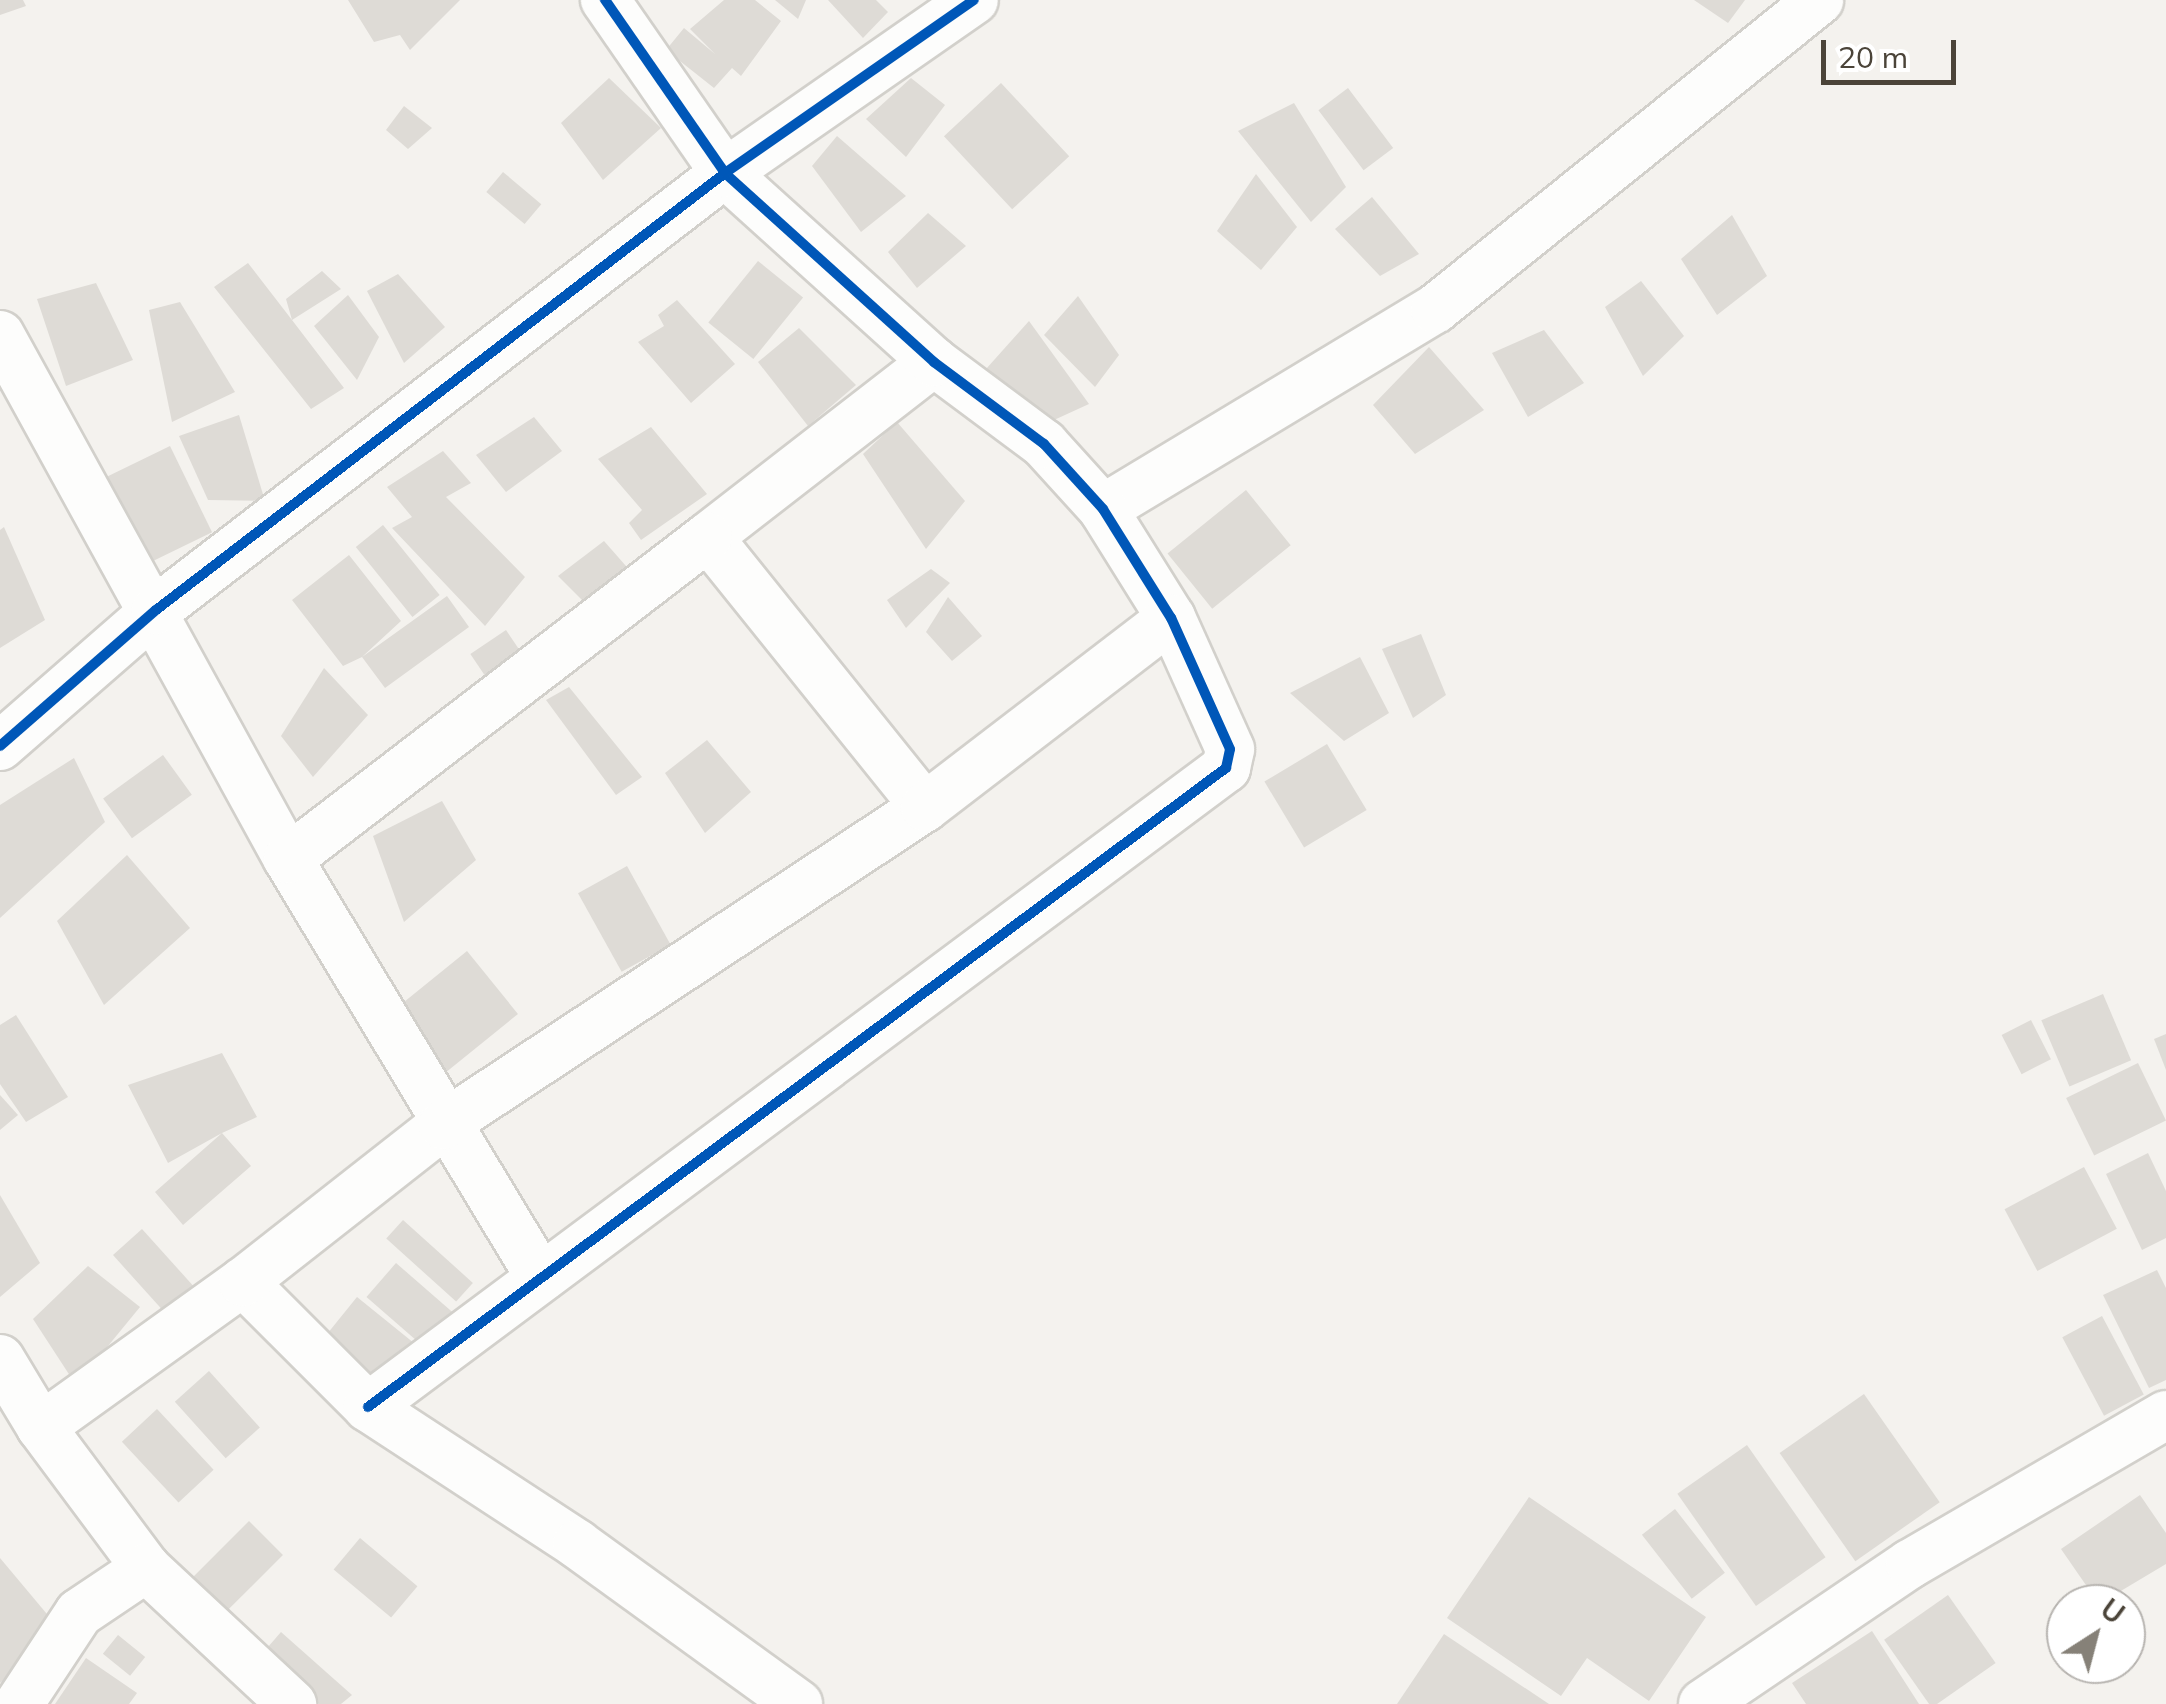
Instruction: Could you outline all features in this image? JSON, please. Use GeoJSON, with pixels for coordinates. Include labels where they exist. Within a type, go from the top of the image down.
{"type":"FeatureCollection","features":[{"type":"Feature","properties":{"kind":"street"},"geometry":{"type":"LineString","coordinates":[[368,1407],[1226,768],[1230,749],[1171,618],[1103,509],[1044,444],[934,362],[724,173],[605,0]]}},
{"type":"Feature","properties":{"kind":"street"},"geometry":{"type":"LineString","coordinates":[[1103,509],[1435,308],[1818,0]]}},
{"type":"Feature","properties":{"kind":"street"},"geometry":{"type":"LineString","coordinates":[[0,746],[156,610],[724,173],[947,8]]}},
{"type":"Feature","properties":{"kind":"street"},"geometry":{"type":"LineString","coordinates":[[0,336],[156,610],[288,859],[444,1126],[541,1278]]}},
{"type":"Feature","properties":{"kind":"street"},"geometry":{"type":"LineString","coordinates":[[288,859],[934,362]]}},
{"type":"Feature","properties":{"kind":"street"},"geometry":{"type":"LineString","coordinates":[[708,537],[925,807]]}},
{"type":"Feature","properties":{"kind":"street"},"geometry":{"type":"LineString","coordinates":[[40,1428],[243,1282],[444,1126],[925,807],[1171,618]]}},
{"type":"Feature","properties":{"kind":"street"},"geometry":{"type":"LineString","coordinates":[[243,1282],[368,1407],[577,1544],[798,1704]]}},
{"type":"Feature","properties":{"kind":"street"},"geometry":{"type":"LineString","coordinates":[[0,1359],[40,1428],[146,1568],[292,1704]]}},
{"type":"Feature","properties":{"kind":"street"},"geometry":{"type":"LineString","coordinates":[[1703,1704],[1910,1564],[2166,1415]]}},
{"type":"Feature","properties":{"kind":"street"},"geometry":{"type":"LineString","coordinates":[[18,1704],[79,1612],[146,1568]]}},
{"type":"Feature","properties":{"kind":"building"},"geometry":{"type":"Polygon","coordinates":[[[0,0],[23,0],[26,6],[0,15],[0,0]]]}},
{"type":"Feature","properties":{"kind":"building"},"geometry":{"type":"Polygon","coordinates":[[[348,0],[460,0],[410,50],[400,35],[374,42],[348,0]]]}},
{"type":"Feature","properties":{"kind":"building"},"geometry":{"type":"Polygon","coordinates":[[[724,0],[755,0],[781,21],[741,76],[732,68],[714,88],[666,50],[684,28],[715,54],[690,29],[724,0]]]}},
{"type":"Feature","properties":{"kind":"building"},"geometry":{"type":"Polygon","coordinates":[[[775,0],[806,0],[798,19],[775,0]]]}},
{"type":"Feature","properties":{"kind":"building"},"geometry":{"type":"Polygon","coordinates":[[[828,0],[876,0],[888,12],[863,38],[828,0]]]}},
{"type":"Feature","properties":{"kind":"building"},"geometry":{"type":"Polygon","coordinates":[[[1694,0],[1745,0],[1728,23],[1694,0]]]}},
{"type":"Feature","properties":{"kind":"building"},"geometry":{"type":"Polygon","coordinates":[[[609,78],[661,128],[603,180],[561,123],[609,78]]]}},
{"type":"Feature","properties":{"kind":"building"},"geometry":{"type":"Polygon","coordinates":[[[911,78],[945,105],[906,157],[866,119],[911,78]]]}},
{"type":"Feature","properties":{"kind":"building"},"geometry":{"type":"Polygon","coordinates":[[[1001,83],[1069,156],[1012,209],[944,136],[1001,83]]]}},
{"type":"Feature","properties":{"kind":"building"},"geometry":{"type":"Polygon","coordinates":[[[1348,88],[1393,148],[1364,170],[1318,110],[1348,88]]]}},
{"type":"Feature","properties":{"kind":"building"},"geometry":{"type":"Polygon","coordinates":[[[1294,103],[1346,187],[1311,222],[1238,131],[1294,103]]]}},
{"type":"Feature","properties":{"kind":"building"},"geometry":{"type":"Polygon","coordinates":[[[404,106],[432,128],[408,149],[386,130],[404,106]]]}},
{"type":"Feature","properties":{"kind":"building"},"geometry":{"type":"Polygon","coordinates":[[[837,136],[906,196],[861,232],[812,166],[837,136]]]}},
{"type":"Feature","properties":{"kind":"building"},"geometry":{"type":"Polygon","coordinates":[[[503,172],[541,204],[525,224],[486,192],[503,172]]]}},
{"type":"Feature","properties":{"kind":"building"},"geometry":{"type":"Polygon","coordinates":[[[1256,174],[1297,227],[1261,270],[1217,231],[1256,174]]]}},
{"type":"Feature","properties":{"kind":"building"},"geometry":{"type":"Polygon","coordinates":[[[1372,197],[1419,254],[1380,276],[1335,229],[1372,197]]]}},
{"type":"Feature","properties":{"kind":"building"},"geometry":{"type":"Polygon","coordinates":[[[928,213],[966,246],[917,288],[888,252],[928,213]]]}},
{"type":"Feature","properties":{"kind":"building"},"geometry":{"type":"Polygon","coordinates":[[[1732,215],[1767,276],[1717,315],[1681,259],[1732,215]]]}},
{"type":"Feature","properties":{"kind":"building"},"geometry":{"type":"Polygon","coordinates":[[[758,261],[803,298],[753,359],[708,322],[758,261]]]}},
{"type":"Feature","properties":{"kind":"building"},"geometry":{"type":"Polygon","coordinates":[[[248,263],[344,388],[311,409],[214,287],[248,263]]]}},
{"type":"Feature","properties":{"kind":"building"},"geometry":{"type":"Polygon","coordinates":[[[322,271],[341,289],[292,320],[286,299],[322,271]]]}},
{"type":"Feature","properties":{"kind":"building"},"geometry":{"type":"Polygon","coordinates":[[[398,274],[445,327],[404,363],[367,291],[398,274]]]}},
{"type":"Feature","properties":{"kind":"building"},"geometry":{"type":"Polygon","coordinates":[[[1641,281],[1684,336],[1643,376],[1605,307],[1641,281]]]}},
{"type":"Feature","properties":{"kind":"building"},"geometry":{"type":"Polygon","coordinates":[[[96,283],[133,360],[66,386],[37,299],[96,283]]]}},
{"type":"Feature","properties":{"kind":"building"},"geometry":{"type":"Polygon","coordinates":[[[348,295],[379,337],[357,380],[314,326],[348,295]]]}},
{"type":"Feature","properties":{"kind":"building"},"geometry":{"type":"Polygon","coordinates":[[[1078,296],[1119,355],[1095,387],[1044,335],[1078,296]]]}},
{"type":"Feature","properties":{"kind":"building"},"geometry":{"type":"Polygon","coordinates":[[[677,300],[735,364],[691,403],[638,342],[664,326],[658,315],[677,300]]]}},
{"type":"Feature","properties":{"kind":"building"},"geometry":{"type":"Polygon","coordinates":[[[180,302],[235,392],[172,422],[149,310],[180,302]]]}},
{"type":"Feature","properties":{"kind":"building"},"geometry":{"type":"Polygon","coordinates":[[[1029,321],[1089,404],[1054,420],[986,369],[1029,321]]]}},
{"type":"Feature","properties":{"kind":"building"},"geometry":{"type":"Polygon","coordinates":[[[799,328],[856,385],[808,426],[758,362],[799,328]]]}},
{"type":"Feature","properties":{"kind":"building"},"geometry":{"type":"Polygon","coordinates":[[[1544,330],[1584,383],[1528,417],[1492,353],[1544,330]]]}},
{"type":"Feature","properties":{"kind":"building"},"geometry":{"type":"Polygon","coordinates":[[[1429,347],[1484,410],[1415,454],[1373,405],[1429,347]]]}},
{"type":"Feature","properties":{"kind":"building"},"geometry":{"type":"Polygon","coordinates":[[[239,415],[265,501],[208,500],[179,436],[239,415]]]}},
{"type":"Feature","properties":{"kind":"building"},"geometry":{"type":"Polygon","coordinates":[[[534,417],[562,451],[506,492],[476,455],[534,417]]]}},
{"type":"Feature","properties":{"kind":"building"},"geometry":{"type":"Polygon","coordinates":[[[897,422],[965,501],[926,549],[863,454],[897,422]]]}},
{"type":"Feature","properties":{"kind":"building"},"geometry":{"type":"Polygon","coordinates":[[[651,427],[707,494],[641,540],[629,523],[642,510],[598,459],[651,427]]]}},
{"type":"Feature","properties":{"kind":"building"},"geometry":{"type":"Polygon","coordinates":[[[170,446],[212,532],[147,564],[105,478],[170,446]]]}},
{"type":"Feature","properties":{"kind":"building"},"geometry":{"type":"Polygon","coordinates":[[[443,451],[471,483],[446,497],[525,577],[485,626],[392,528],[412,517],[387,487],[443,451]]]}},
{"type":"Feature","properties":{"kind":"building"},"geometry":{"type":"Polygon","coordinates":[[[1246,490],[1291,545],[1212,609],[1168,554],[1246,490]]]}},
{"type":"Feature","properties":{"kind":"building"},"geometry":{"type":"Polygon","coordinates":[[[383,525],[440,595],[412,617],[356,547],[383,525]]]}},
{"type":"Feature","properties":{"kind":"building"},"geometry":{"type":"Polygon","coordinates":[[[4,527],[45,620],[0,648],[0,530],[4,527]]]}},
{"type":"Feature","properties":{"kind":"building"},"geometry":{"type":"Polygon","coordinates":[[[604,541],[633,574],[588,606],[558,576],[604,541]]]}},
{"type":"Feature","properties":{"kind":"building"},"geometry":{"type":"Polygon","coordinates":[[[349,555],[401,621],[362,657],[343,666],[292,600],[349,555]]]}},
{"type":"Feature","properties":{"kind":"building"},"geometry":{"type":"Polygon","coordinates":[[[931,569],[950,583],[906,628],[887,600],[931,569]]]}},
{"type":"Feature","properties":{"kind":"building"},"geometry":{"type":"Polygon","coordinates":[[[447,596],[469,627],[385,688],[362,657],[447,596]]]}},
{"type":"Feature","properties":{"kind":"building"},"geometry":{"type":"Polygon","coordinates":[[[948,597],[982,636],[952,661],[926,632],[948,597]]]}},
{"type":"Feature","properties":{"kind":"building"},"geometry":{"type":"Polygon","coordinates":[[[506,630],[527,661],[491,685],[470,654],[506,630]]]}},
{"type":"Feature","properties":{"kind":"building"},"geometry":{"type":"Polygon","coordinates":[[[1421,634],[1446,695],[1413,718],[1382,649],[1421,634]]]}},
{"type":"Feature","properties":{"kind":"building"},"geometry":{"type":"Polygon","coordinates":[[[1360,657],[1389,713],[1344,741],[1290,693],[1360,657]]]}},
{"type":"Feature","properties":{"kind":"building"},"geometry":{"type":"Polygon","coordinates":[[[324,668],[368,715],[313,777],[281,736],[324,668]]]}},
{"type":"Feature","properties":{"kind":"building"},"geometry":{"type":"Polygon","coordinates":[[[569,687],[642,777],[616,795],[546,700],[569,687]]]}},
{"type":"Feature","properties":{"kind":"building"},"geometry":{"type":"Polygon","coordinates":[[[707,740],[751,792],[705,833],[665,773],[707,740]]]}},
{"type":"Feature","properties":{"kind":"building"},"geometry":{"type":"Polygon","coordinates":[[[1327,744],[1367,810],[1304,848],[1264,782],[1327,744]]]}},
{"type":"Feature","properties":{"kind":"building"},"geometry":{"type":"Polygon","coordinates":[[[163,755],[192,795],[132,838],[103,798],[163,755]]]}},
{"type":"Feature","properties":{"kind":"building"},"geometry":{"type":"Polygon","coordinates":[[[74,758],[105,822],[0,918],[0,805],[74,758]]]}},
{"type":"Feature","properties":{"kind":"building"},"geometry":{"type":"Polygon","coordinates":[[[442,801],[476,860],[404,922],[373,836],[442,801]]]}},
{"type":"Feature","properties":{"kind":"building"},"geometry":{"type":"Polygon","coordinates":[[[127,855],[190,928],[104,1005],[57,921],[127,855]]]}},
{"type":"Feature","properties":{"kind":"building"},"geometry":{"type":"Polygon","coordinates":[[[627,866],[671,945],[622,972],[578,893],[627,866]]]}},
{"type":"Feature","properties":{"kind":"building"},"geometry":{"type":"Polygon","coordinates":[[[467,951],[518,1014],[433,1083],[382,1020],[467,951]]]}},
{"type":"Feature","properties":{"kind":"building"},"geometry":{"type":"Polygon","coordinates":[[[2103,994],[2131,1060],[2069,1086],[2041,1020],[2103,994]]]}},
{"type":"Feature","properties":{"kind":"building"},"geometry":{"type":"Polygon","coordinates":[[[16,1015],[68,1097],[26,1122],[0,1084],[0,1025],[16,1015]]]}},
{"type":"Feature","properties":{"kind":"building"},"geometry":{"type":"Polygon","coordinates":[[[2031,1020],[2051,1059],[2022,1074],[2002,1035],[2031,1020]]]}},
{"type":"Feature","properties":{"kind":"building"},"geometry":{"type":"Polygon","coordinates":[[[2166,1034],[2166,1070],[2154,1039],[2166,1034]]]}},
{"type":"Feature","properties":{"kind":"building"},"geometry":{"type":"Polygon","coordinates":[[[222,1053],[257,1117],[168,1163],[128,1085],[222,1053]]]}},
{"type":"Feature","properties":{"kind":"building"},"geometry":{"type":"Polygon","coordinates":[[[2138,1063],[2166,1121],[2094,1156],[2066,1098],[2138,1063]]]}},
{"type":"Feature","properties":{"kind":"building"},"geometry":{"type":"Polygon","coordinates":[[[0,1095],[18,1115],[0,1130],[0,1095]]]}},
{"type":"Feature","properties":{"kind":"building"},"geometry":{"type":"Polygon","coordinates":[[[222,1133],[251,1166],[183,1225],[155,1192],[222,1133]]]}},
{"type":"Feature","properties":{"kind":"building"},"geometry":{"type":"Polygon","coordinates":[[[2148,1153],[2166,1191],[2166,1238],[2142,1250],[2106,1174],[2148,1153]]]}},
{"type":"Feature","properties":{"kind":"building"},"geometry":{"type":"Polygon","coordinates":[[[2084,1167],[2117,1229],[2037,1271],[2005,1209],[2084,1167]]]}},
{"type":"Feature","properties":{"kind":"building"},"geometry":{"type":"Polygon","coordinates":[[[0,1195],[40,1263],[0,1297],[0,1195]]]}},
{"type":"Feature","properties":{"kind":"building"},"geometry":{"type":"Polygon","coordinates":[[[403,1220],[473,1283],[456,1301],[386,1239],[403,1220]]]}},
{"type":"Feature","properties":{"kind":"building"},"geometry":{"type":"Polygon","coordinates":[[[142,1229],[193,1285],[164,1312],[113,1255],[142,1229]]]}},
{"type":"Feature","properties":{"kind":"building"},"geometry":{"type":"Polygon","coordinates":[[[396,1263],[459,1317],[429,1351],[366,1297],[396,1263]]]}},
{"type":"Feature","properties":{"kind":"building"},"geometry":{"type":"Polygon","coordinates":[[[88,1266],[140,1307],[76,1385],[33,1319],[88,1266]]]}},
{"type":"Feature","properties":{"kind":"building"},"geometry":{"type":"Polygon","coordinates":[[[2157,1270],[2166,1288],[2166,1380],[2149,1388],[2103,1295],[2157,1270]]]}},
{"type":"Feature","properties":{"kind":"building"},"geometry":{"type":"Polygon","coordinates":[[[357,1297],[416,1345],[371,1400],[312,1352],[357,1297]]]}},
{"type":"Feature","properties":{"kind":"building"},"geometry":{"type":"Polygon","coordinates":[[[2102,1316],[2144,1395],[2104,1416],[2062,1337],[2102,1316]]]}},
{"type":"Feature","properties":{"kind":"building"},"geometry":{"type":"Polygon","coordinates":[[[209,1371],[260,1427],[226,1458],[175,1402],[209,1371]]]}},
{"type":"Feature","properties":{"kind":"building"},"geometry":{"type":"Polygon","coordinates":[[[1864,1394],[1940,1502],[1855,1561],[1780,1453],[1864,1394]]]}},
{"type":"Feature","properties":{"kind":"building"},"geometry":{"type":"Polygon","coordinates":[[[157,1409],[214,1470],[179,1502],[122,1442],[157,1409]]]}},
{"type":"Feature","properties":{"kind":"building"},"geometry":{"type":"Polygon","coordinates":[[[1747,1445],[1826,1557],[1756,1606],[1677,1494],[1747,1445]]]}},
{"type":"Feature","properties":{"kind":"building"},"geometry":{"type":"Polygon","coordinates":[[[2140,1495],[2166,1533],[2166,1564],[2132,1584],[2085,1584],[2061,1549],[2140,1495]]]}},
{"type":"Feature","properties":{"kind":"building"},"geometry":{"type":"Polygon","coordinates":[[[1529,1497],[1706,1617],[1649,1701],[1587,1658],[1561,1696],[1447,1618],[1529,1497]]]}},
{"type":"Feature","properties":{"kind":"building"},"geometry":{"type":"Polygon","coordinates":[[[1675,1509],[1725,1573],[1692,1599],[1642,1535],[1675,1509]]]}},
{"type":"Feature","properties":{"kind":"building"},"geometry":{"type":"Polygon","coordinates":[[[249,1521],[283,1555],[220,1618],[186,1584],[249,1521]]]}},
{"type":"Feature","properties":{"kind":"building"},"geometry":{"type":"Polygon","coordinates":[[[360,1538],[417,1586],[391,1618],[334,1569],[360,1538]]]}},
{"type":"Feature","properties":{"kind":"building"},"geometry":{"type":"Polygon","coordinates":[[[0,1558],[62,1632],[0,1683],[0,1558]]]}},
{"type":"Feature","properties":{"kind":"building"},"geometry":{"type":"Polygon","coordinates":[[[1948,1595],[1996,1663],[1937,1704],[1929,1704],[1884,1640],[1948,1595]]]}},
{"type":"Feature","properties":{"kind":"building"},"geometry":{"type":"Polygon","coordinates":[[[1872,1631],[1919,1704],[1806,1704],[1792,1683],[1872,1631]]]}},
{"type":"Feature","properties":{"kind":"building"},"geometry":{"type":"Polygon","coordinates":[[[281,1632],[352,1695],[341,1704],[319,1704],[261,1655],[281,1632]]]}},
{"type":"Feature","properties":{"kind":"building"},"geometry":{"type":"Polygon","coordinates":[[[1444,1634],[1549,1704],[1397,1704],[1444,1634]]]}},
{"type":"Feature","properties":{"kind":"building"},"geometry":{"type":"Polygon","coordinates":[[[118,1635],[145,1657],[130,1676],[103,1654],[118,1635]]]}},
{"type":"Feature","properties":{"kind":"building"},"geometry":{"type":"Polygon","coordinates":[[[86,1658],[137,1693],[129,1704],[55,1704],[86,1658]]]}},
{"type":"Feature","properties":{"kind":"cycle path"},"geometry":{"type":"LineString","coordinates":[[368,1407],[1226,768],[1230,749],[1171,618],[1103,509],[1044,444],[934,362],[725,173],[605,0]]}},
{"type":"Feature","properties":{"kind":"cycle path"},"geometry":{"type":"LineString","coordinates":[[0,746],[156,610],[725,173],[974,0]]}}]}
